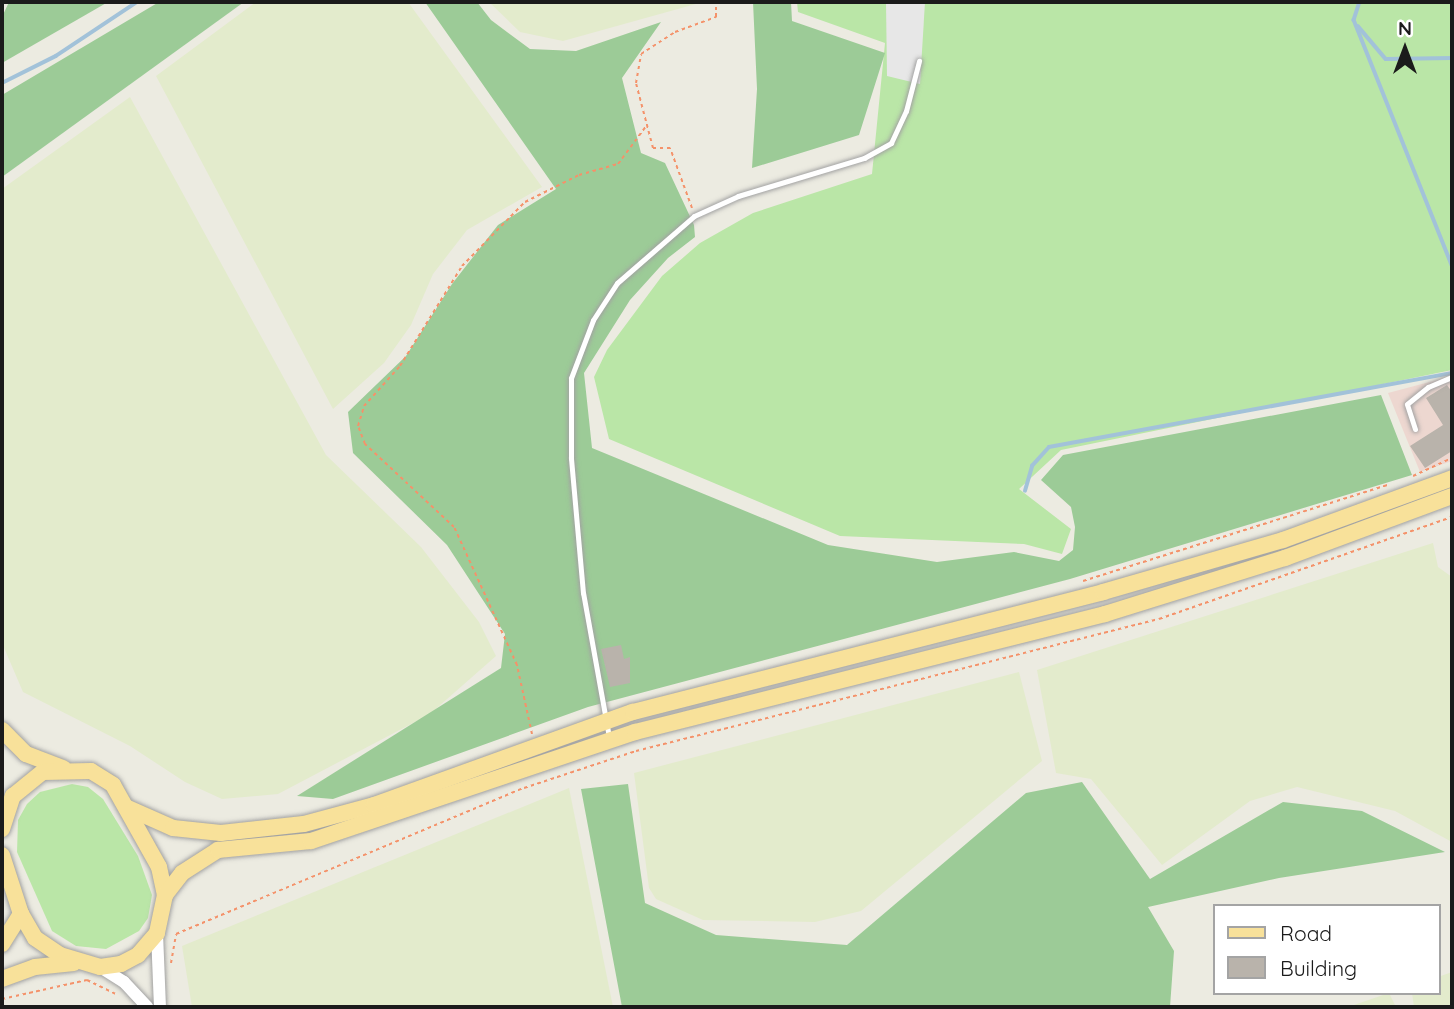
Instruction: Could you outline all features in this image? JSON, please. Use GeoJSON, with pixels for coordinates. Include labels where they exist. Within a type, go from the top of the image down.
{"type":"FeatureCollection","features":[{"type":"Feature","properties":{"kind":"main road"},"geometry":{"type":"LineString","coordinates":[[128,808],[173,828],[221,833],[304,824],[374,806],[604,722],[1103,592],[1283,540],[1452,478]]}},
{"type":"Feature","properties":{"kind":"main road"},"geometry":{"type":"LineString","coordinates":[[165,895],[182,873],[218,850],[311,841],[610,740],[1105,614],[1285,558],[1452,496]]}},
{"type":"Feature","properties":{"kind":"main road"},"geometry":{"type":"LineString","coordinates":[[2,730],[26,754],[65,769]]}},
{"type":"Feature","properties":{"kind":"main road"},"geometry":{"type":"LineString","coordinates":[[2,818],[13,796],[43,772],[65,769],[91,771],[113,785],[128,808],[159,867],[165,895],[157,933],[138,955],[100,967],[76,963],[35,967],[2,978]]}},
{"type":"Feature","properties":{"kind":"main road"},"geometry":{"type":"LineString","coordinates":[[2,855],[21,914],[35,938],[76,963]]}},
{"type":"Feature","properties":{"kind":"main road"},"geometry":{"type":"LineString","coordinates":[[2,944],[21,914]]}},
{"type":"Feature","properties":{"kind":"street"},"geometry":{"type":"LineString","coordinates":[[157,933],[160,1007]]}},
{"type":"Feature","properties":{"kind":"street"},"geometry":{"type":"LineString","coordinates":[[100,967],[124,982],[147,1007]]}},
{"type":"Feature","properties":{"kind":"lane"},"geometry":{"type":"LineString","coordinates":[[610,740],[604,722],[583,593],[571,458],[571,378],[593,320],[617,284],[694,216],[738,196],[864,158],[891,143],[906,111],[919,61]]}},
{"type":"Feature","properties":{"kind":"lane"},"geometry":{"type":"LineString","coordinates":[[1415,429],[1407,404],[1428,387],[1452,377]]}},
{"type":"Feature","properties":{"kind":"path"},"geometry":{"type":"LineString","coordinates":[[694,216],[670,148],[653,148],[636,83],[641,54],[675,32],[716,18],[716,2]]}},
{"type":"Feature","properties":{"kind":"path"},"geometry":{"type":"LineString","coordinates":[[535,746],[517,664],[454,527],[365,444],[358,426],[364,406],[400,366],[462,266],[525,202],[579,175],[618,164],[647,125]]}},
{"type":"Feature","properties":{"kind":"path"},"geometry":{"type":"LineString","coordinates":[[1405,480],[1452,459]]}},
{"type":"Feature","properties":{"kind":"path"},"geometry":{"type":"LineString","coordinates":[[1073,585],[1392,484]]}},
{"type":"Feature","properties":{"kind":"path"},"geometry":{"type":"LineString","coordinates":[[170,968],[176,934],[524,788],[636,751],[1159,619],[1452,517]]}},
{"type":"Feature","properties":{"kind":"path"},"geometry":{"type":"LineString","coordinates":[[2,999],[87,980],[121,997]]}},
{"type":"Feature","properties":{"kind":"shaded area"},"geometry":{"type":"Polygon","coordinates":[[[886,2],[925,2],[920,84],[887,76],[886,2]]]}},
{"type":"Feature","properties":{"kind":"shaded area"},"geometry":{"type":"Polygon","coordinates":[[[1452,376],[1452,461],[1420,472],[1388,393],[1452,376]]]}},
{"type":"Feature","properties":{"kind":"green space"},"geometry":{"type":"Polygon","coordinates":[[[9,2],[108,2],[2,63],[2,17],[9,2]]]}},
{"type":"Feature","properties":{"kind":"green space"},"geometry":{"type":"Polygon","coordinates":[[[159,2],[244,2],[2,177],[2,95],[159,2]]]}},
{"type":"Feature","properties":{"kind":"green space"},"geometry":{"type":"Polygon","coordinates":[[[256,2],[408,2],[542,187],[467,230],[433,274],[411,325],[384,363],[333,409],[156,76],[256,2]]]}},
{"type":"Feature","properties":{"kind":"green space"},"geometry":{"type":"Polygon","coordinates":[[[425,2],[477,2],[491,20],[530,49],[576,51],[661,22],[622,78],[641,153],[665,163],[694,225],[695,237],[668,258],[630,300],[584,373],[592,448],[828,545],[937,562],[1014,552],[1059,561],[1073,550],[1075,527],[1071,507],[1041,480],[1063,455],[1381,395],[1412,475],[1070,579],[588,707],[333,799],[297,796],[501,668],[505,634],[447,545],[353,453],[348,412],[406,356],[452,284],[498,225],[556,189],[425,2]]]}},
{"type":"Feature","properties":{"kind":"green space"},"geometry":{"type":"Polygon","coordinates":[[[489,2],[703,2],[563,41],[520,32],[489,2]]]}},
{"type":"Feature","properties":{"kind":"green space"},"geometry":{"type":"Polygon","coordinates":[[[753,2],[791,2],[792,21],[885,53],[859,135],[752,168],[757,89],[753,2]]]}},
{"type":"Feature","properties":{"kind":"green space"},"geometry":{"type":"Polygon","coordinates":[[[797,2],[1452,2],[1452,370],[1061,450],[1019,489],[1071,529],[1062,554],[1024,544],[840,536],[609,439],[594,377],[607,350],[662,276],[700,243],[753,213],[872,174],[885,43],[798,12],[797,2]]]}},
{"type":"Feature","properties":{"kind":"green space"},"geometry":{"type":"Polygon","coordinates":[[[130,97],[326,455],[421,547],[479,622],[496,656],[430,714],[278,794],[222,799],[185,782],[130,746],[23,692],[2,643],[2,189],[130,97]]]}},
{"type":"Feature","properties":{"kind":"green space"},"geometry":{"type":"Polygon","coordinates":[[[1433,543],[1438,567],[1452,577],[1452,842],[1395,811],[1297,787],[1250,801],[1162,865],[1091,779],[1056,773],[1037,670],[1433,543]]]}},
{"type":"Feature","properties":{"kind":"green space"},"geometry":{"type":"Polygon","coordinates":[[[1019,672],[1042,761],[861,911],[815,922],[703,920],[656,899],[649,888],[634,773],[1019,672]]]}},
{"type":"Feature","properties":{"kind":"green space"},"geometry":{"type":"Polygon","coordinates":[[[1082,782],[1150,879],[1283,802],[1362,811],[1445,852],[1279,878],[1148,907],[1174,951],[1170,1007],[622,1007],[581,789],[628,784],[645,903],[716,935],[847,945],[1026,793],[1082,782]]]}},
{"type":"Feature","properties":{"kind":"green space"},"geometry":{"type":"Polygon","coordinates":[[[72,784],[88,787],[103,799],[138,856],[152,895],[148,918],[139,931],[106,949],[76,946],[52,931],[17,852],[18,820],[27,804],[40,792],[72,784]]]}},
{"type":"Feature","properties":{"kind":"green space"},"geometry":{"type":"Polygon","coordinates":[[[569,788],[613,1007],[192,1007],[182,946],[569,788]]]}},
{"type":"Feature","properties":{"kind":"green space"},"geometry":{"type":"Polygon","coordinates":[[[1452,972],[1452,1007],[1414,1007],[1412,995],[1440,995],[1440,976],[1452,972]]]}},
{"type":"Feature","properties":{"kind":"green space"},"geometry":{"type":"Polygon","coordinates":[[[1390,995],[1396,1007],[1348,1007],[1390,995]]]}},
{"type":"Feature","properties":{"kind":"building"},"geometry":{"type":"Polygon","coordinates":[[[1447,385],[1452,392],[1452,451],[1425,468],[1410,446],[1443,425],[1426,398],[1447,385]]]}},
{"type":"Feature","properties":{"kind":"building"},"geometry":{"type":"Polygon","coordinates":[[[621,645],[624,659],[630,657],[630,683],[610,687],[601,649],[621,645]]]}},
{"type":"Feature","properties":{"kind":"waterway"},"geometry":{"type":"LineString","coordinates":[[2,83],[56,56],[137,2]]}},
{"type":"Feature","properties":{"kind":"waterway"},"geometry":{"type":"LineString","coordinates":[[1360,2],[1354,20],[1452,265]]}},
{"type":"Feature","properties":{"kind":"waterway"},"geometry":{"type":"LineString","coordinates":[[1358,26],[1386,59],[1452,58]]}},
{"type":"Feature","properties":{"kind":"waterway"},"geometry":{"type":"LineString","coordinates":[[1025,491],[1032,466],[1049,447],[1452,373]]}}]}
